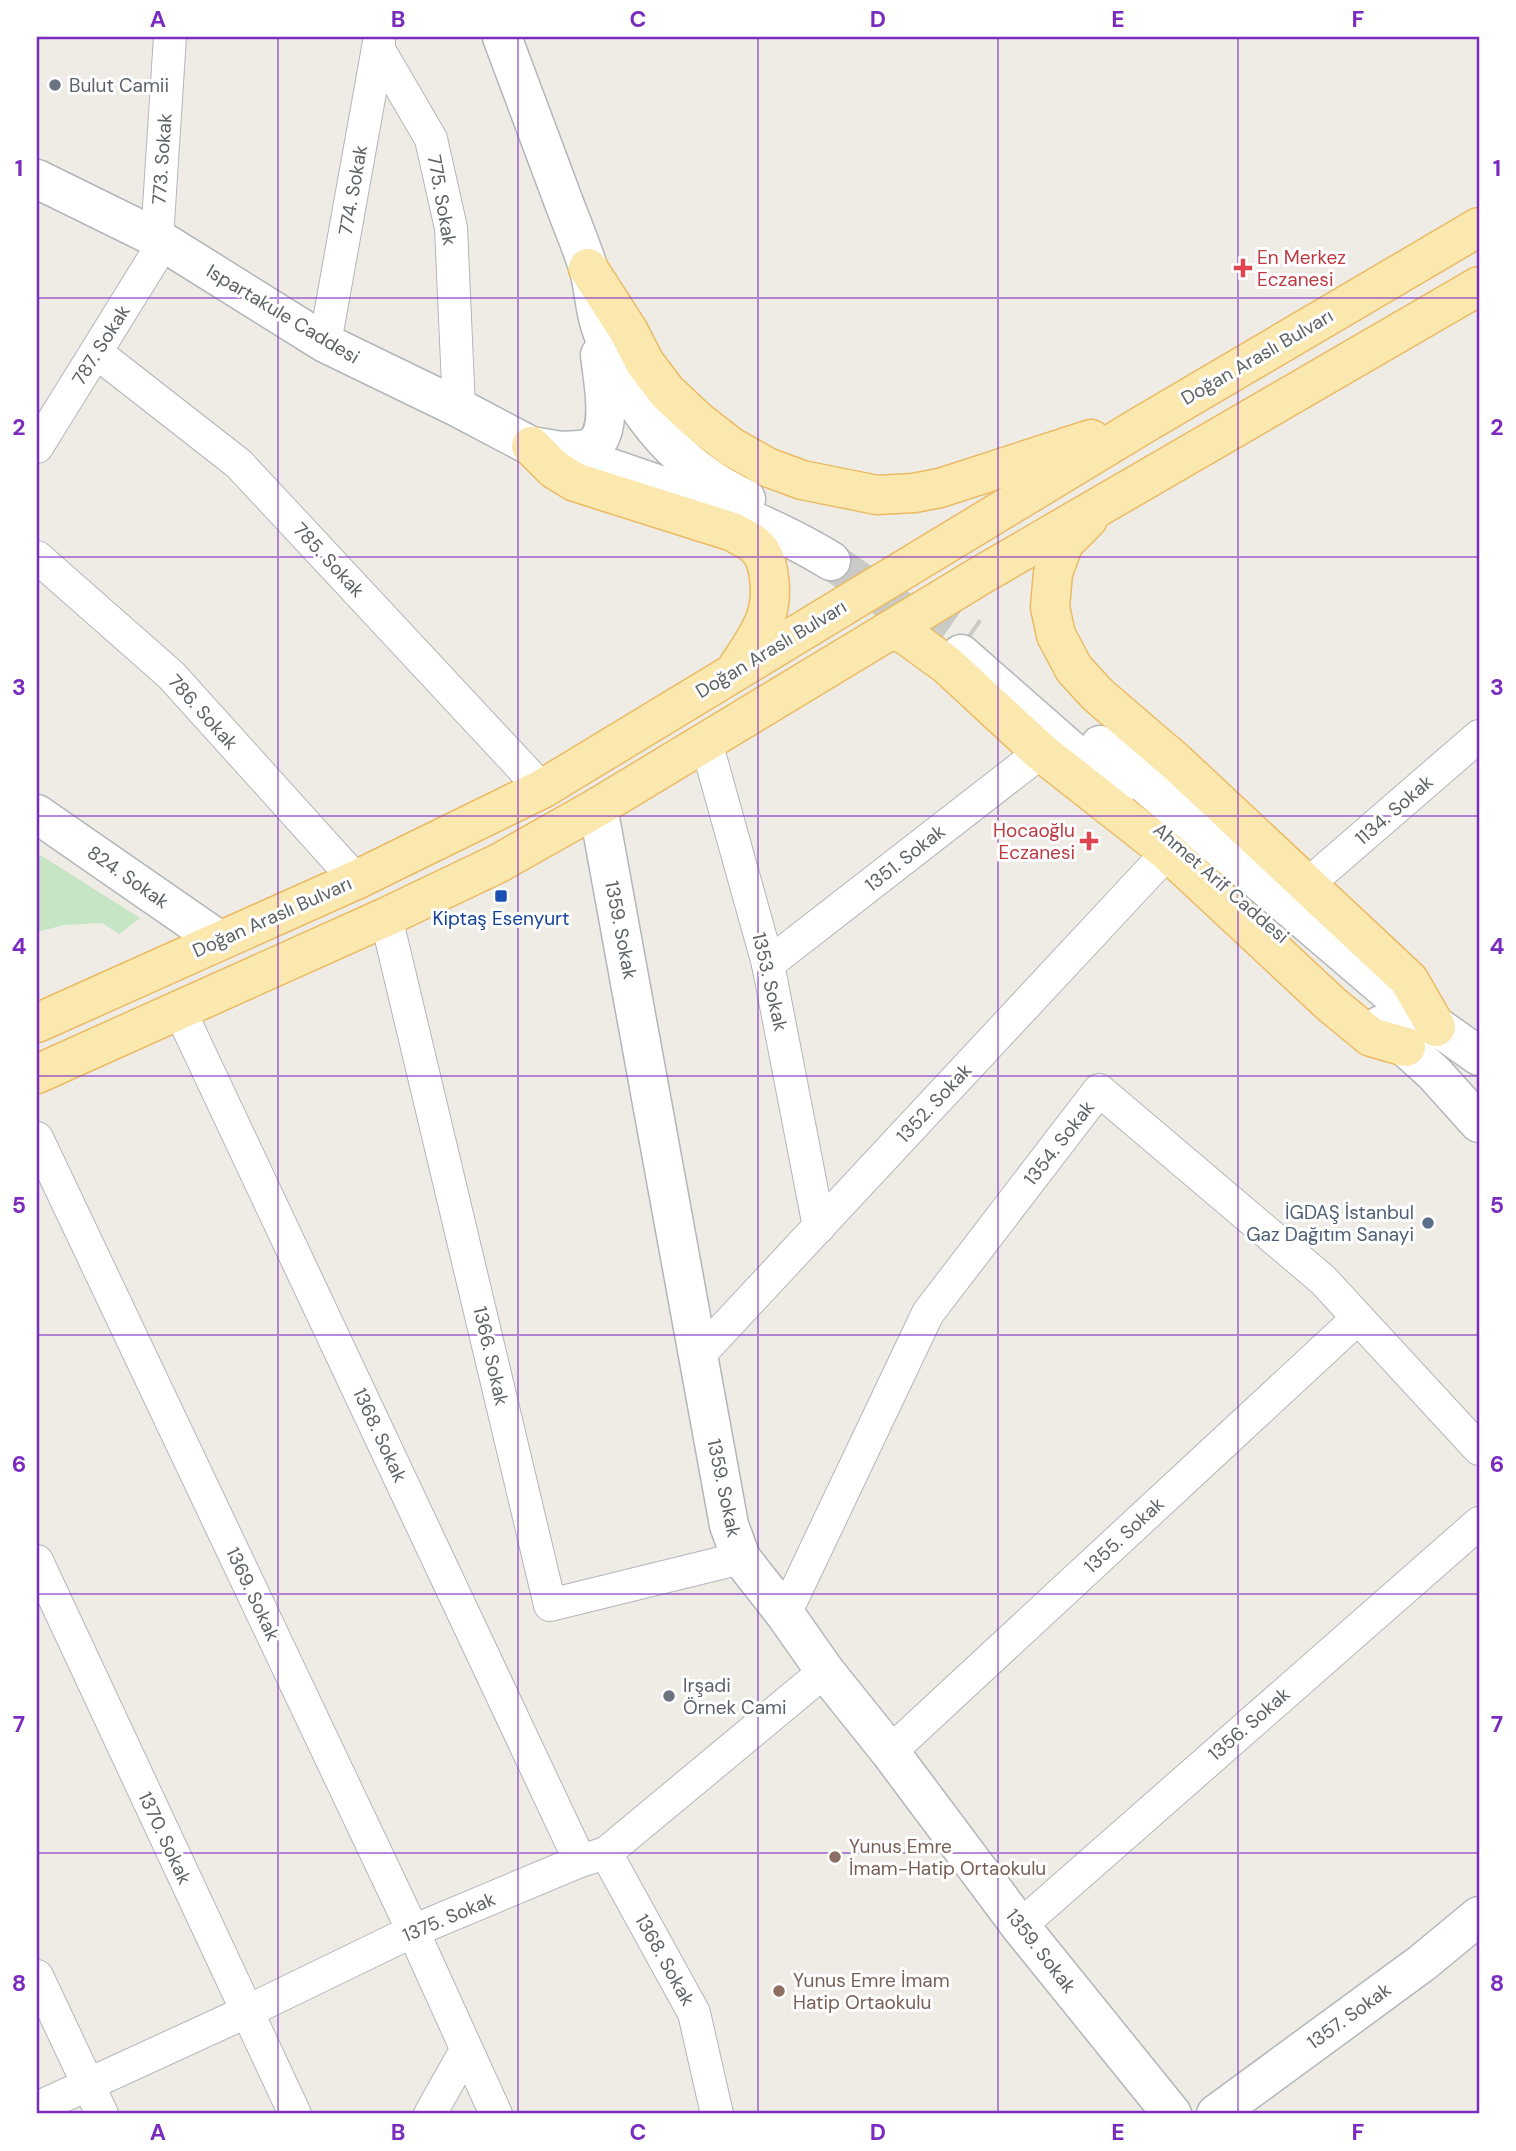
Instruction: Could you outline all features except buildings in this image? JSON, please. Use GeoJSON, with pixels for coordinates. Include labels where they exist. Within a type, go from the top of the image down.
{"type":"FeatureCollection","features":[{"type":"Feature","properties":{"kind":"main road","name":"Doğan Araslı Bulvarı"},"geometry":{"type":"LineString","coordinates":[[37,1023],[356,880],[542,789],[1144,424],[1479,227]]}},
{"type":"Feature","properties":{"kind":"main road"},"geometry":{"type":"LineString","coordinates":[[588,268],[628,330],[645,363],[667,393],[698,422],[730,446],[767,467],[802,480],[877,495],[914,493],[940,488],[1144,424]]}},
{"type":"Feature","properties":{"kind":"main road"},"geometry":{"type":"LineString","coordinates":[[37,1074],[386,917],[499,863],[598,807],[1101,504],[1479,286]]}},
{"type":"Feature","properties":{"kind":"main road"},"geometry":{"type":"LineString","coordinates":[[546,449],[554,469],[575,482],[733,532],[752,543],[762,553],[772,588],[770,605],[762,630],[734,671]]}},
{"type":"Feature","properties":{"kind":"main road"},"geometry":{"type":"LineString","coordinates":[[887,632],[897,631],[907,636],[947,665],[1041,752],[1168,852],[1332,1005],[1371,1037],[1421,1037],[1409,980],[1176,762],[1098,695],[1074,669],[1056,635],[1050,607],[1054,573],[1064,543],[1101,504]]}},
{"type":"Feature","properties":{"kind":"street","name":"773. Sokak"},"geometry":{"type":"LineString","coordinates":[[160,240],[170,37]]}},
{"type":"Feature","properties":{"kind":"street"},"geometry":{"type":"LineString","coordinates":[[502,37],[588,268],[598,321],[605,400],[604,431],[597,442],[588,448],[546,449]]}},
{"type":"Feature","properties":{"kind":"street","name":"774. Sokak"},"geometry":{"type":"LineString","coordinates":[[325,343],[379,43]]}},
{"type":"Feature","properties":{"kind":"street","name":"775. Sokak"},"geometry":{"type":"LineString","coordinates":[[379,43],[431,139],[451,228],[459,408]]}},
{"type":"Feature","properties":{"kind":"street","name":"Ispartakule Caddesi"},"geometry":{"type":"LineString","coordinates":[[37,179],[160,240],[325,343],[546,449],[754,521],[838,555],[808,526],[723,488],[695,469],[665,442],[632,398],[615,367],[598,321]]}},
{"type":"Feature","properties":{"kind":"street","name":"787. Sokak"},"geometry":{"type":"LineString","coordinates":[[37,447],[97,353],[160,240]]}},
{"type":"Feature","properties":{"kind":"street","name":"785. Sokak"},"geometry":{"type":"LineString","coordinates":[[97,353],[239,464],[542,789]]}},
{"type":"Feature","properties":{"kind":"street","name":"786. Sokak"},"geometry":{"type":"LineString","coordinates":[[37,557],[171,675],[356,880]]}},
{"type":"Feature","properties":{"kind":"street","name":"Ahmet Arif Caddesi"},"geometry":{"type":"LineString","coordinates":[[964,643],[1391,994],[1421,1037],[1434,1073],[1479,1123]]}},
{"type":"Feature","properties":{"kind":"street","name":"1134. Sokak"},"geometry":{"type":"LineString","coordinates":[[1308,884],[1479,736]]}},
{"type":"Feature","properties":{"kind":"street","name":"1353. Sokak"},"geometry":{"type":"LineString","coordinates":[[706,742],[768,964],[819,1227]]}},
{"type":"Feature","properties":{"kind":"street","name":"1351. Sokak"},"geometry":{"type":"LineString","coordinates":[[768,964],[1041,752]]}},
{"type":"Feature","properties":{"kind":"street","name":"1359. Sokak"},"geometry":{"type":"LineString","coordinates":[[598,807],[729,1525],[741,1558],[1020,1926],[1172,2114]]}},
{"type":"Feature","properties":{"kind":"street","name":"824. Sokak"},"geometry":{"type":"LineString","coordinates":[[37,814],[219,940]]}},
{"type":"Feature","properties":{"kind":"street","name":"1352. Sokak"},"geometry":{"type":"LineString","coordinates":[[699,1355],[1168,852]]}},
{"type":"Feature","properties":{"kind":"street","name":"1366. Sokak"},"geometry":{"type":"LineString","coordinates":[[386,917],[550,1605],[741,1558]]}},
{"type":"Feature","properties":{"kind":"street","name":"1368. Sokak"},"geometry":{"type":"LineString","coordinates":[[179,1009],[593,1857],[694,2013],[717,2114]]}},
{"type":"Feature","properties":{"kind":"street","name":"Ahmet Arif Caddesi"},"geometry":{"type":"LineString","coordinates":[[1421,1037],[1479,1056]]}},
{"type":"Feature","properties":{"kind":"street","name":"1354. Sokak"},"geometry":{"type":"LineString","coordinates":[[785,1614],[928,1313],[1099,1090],[1323,1280],[1479,1449]]}},
{"type":"Feature","properties":{"kind":"street","name":"1369. Sokak"},"geometry":{"type":"LineString","coordinates":[[37,1138],[496,2114]]}},
{"type":"Feature","properties":{"kind":"street","name":"1355. Sokak"},"geometry":{"type":"LineString","coordinates":[[890,1752],[1358,1318]]}},
{"type":"Feature","properties":{"kind":"street","name":"1356. Sokak"},"geometry":{"type":"LineString","coordinates":[[1020,1926],[1479,1523]]}},
{"type":"Feature","properties":{"kind":"street","name":"1370. Sokak"},"geometry":{"type":"LineString","coordinates":[[37,1561],[295,2114]]}},
{"type":"Feature","properties":{"kind":"street","name":"1375. Sokak"},"geometry":{"type":"LineString","coordinates":[[37,2108],[246,2012],[412,1931],[593,1857],[825,1671]]}},
{"type":"Feature","properties":{"kind":"street","name":"1357. Sokak"},"geometry":{"type":"LineString","coordinates":[[1216,2114],[1422,1963],[1479,1916]]}},
{"type":"Feature","properties":{"kind":"street"},"geometry":{"type":"LineString","coordinates":[[37,1976],[102,2114]]}},
{"type":"Feature","properties":{"kind":"street"},"geometry":{"type":"LineString","coordinates":[[430,2114],[466,2050]]}},
{"type":"Feature","properties":{"kind":"green space"},"geometry":{"type":"Polygon","coordinates":[[[37,853],[140,918],[119,934],[102,923],[64,925],[37,932],[37,853]]]}},
{"type":"Feature","properties":{"kind":"tunnel"},"geometry":{"type":"LineString","coordinates":[[831,561],[938,636]]}},
{"type":"Feature","properties":{"kind":"tunnel"},"geometry":{"type":"LineString","coordinates":[[921,602],[971,637]]}},
{"type":"Feature","properties":{"kind":"place","name":"Bulut Camii"},"geometry":{"type":"Point","coordinates":[55,85]}},
{"type":"Feature","properties":{"kind":"place","name":"En Merkez Eczanesi"},"geometry":{"type":"Point","coordinates":[1243,268]}},
{"type":"Feature","properties":{"kind":"place","name":"Hocaoğlu Eczanesi"},"geometry":{"type":"Point","coordinates":[1089,841]}},
{"type":"Feature","properties":{"kind":"place","name":"Kiptaş Esenyurt"},"geometry":{"type":"Point","coordinates":[501,896]}},
{"type":"Feature","properties":{"kind":"place","name":"İGDAŞ İstanbul Gaz Dağıtım Sanayi"},"geometry":{"type":"Point","coordinates":[1428,1223]}},
{"type":"Feature","properties":{"kind":"place","name":"Irşadi Örnek Cami"},"geometry":{"type":"Point","coordinates":[669,1696]}},
{"type":"Feature","properties":{"kind":"place","name":"Yunus Emre İmam-Hatip Ortaokulu"},"geometry":{"type":"Point","coordinates":[835,1857]}},
{"type":"Feature","properties":{"kind":"place","name":"Yunus Emre İmam Hatip Ortaokulu"},"geometry":{"type":"Point","coordinates":[779,1991]}}]}
